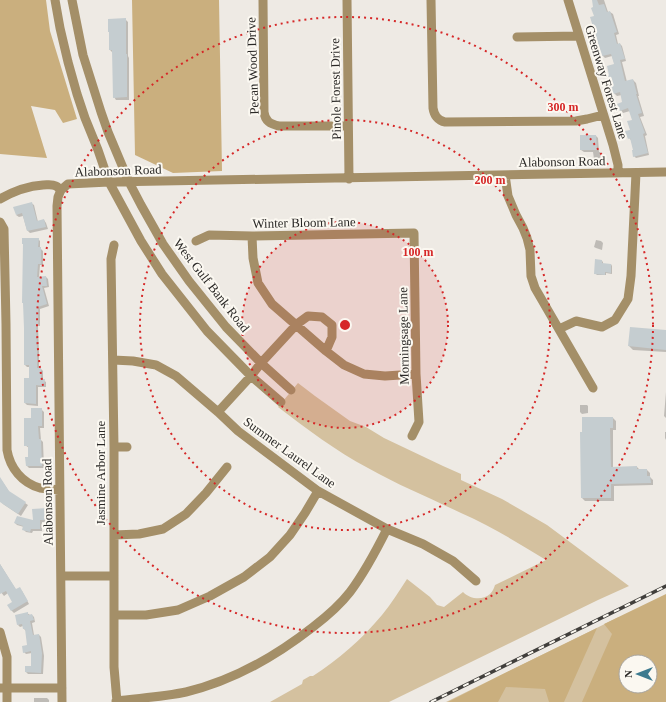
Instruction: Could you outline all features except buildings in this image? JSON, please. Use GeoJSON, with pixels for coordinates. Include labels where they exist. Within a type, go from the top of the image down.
{"type":"FeatureCollection","features":[{"type":"Feature","properties":{"kind":"street"},"geometry":{"type":"LineString","coordinates":[[55,0],[68,62],[85,118],[109,182],[141,241],[162,274],[207,331],[251,376],[281,402]]}},
{"type":"Feature","properties":{"kind":"street","name":"West Gulf Bank Road"},"geometry":{"type":"LineString","coordinates":[[72,0],[83,55],[110,138],[130,182],[163,244],[188,281],[226,327],[261,363],[291,390]]}},
{"type":"Feature","properties":{"kind":"street","name":"Pecan Wood Drive"},"geometry":{"type":"LineString","coordinates":[[263,0],[264,112],[266,119],[271,124],[279,126],[348,126]]}},
{"type":"Feature","properties":{"kind":"street","name":"Pinole Forest Drive"},"geometry":{"type":"LineString","coordinates":[[347,0],[349,179]]}},
{"type":"Feature","properties":{"kind":"street"},"geometry":{"type":"LineString","coordinates":[[431,0],[433,112],[439,120],[445,122],[576,121],[603,115]]}},
{"type":"Feature","properties":{"kind":"street","name":"Greenway Forest Lane"},"geometry":{"type":"LineString","coordinates":[[568,0],[613,146],[618,165],[618,173]]}},
{"type":"Feature","properties":{"kind":"street"},"geometry":{"type":"LineString","coordinates":[[60,28],[77,24]]}},
{"type":"Feature","properties":{"kind":"street"},"geometry":{"type":"LineString","coordinates":[[517,37],[579,36]]}},
{"type":"Feature","properties":{"kind":"street","name":"Alabonson Road"},"geometry":{"type":"LineString","coordinates":[[62,702],[56,206],[61,190],[68,184],[109,182],[349,179],[666,172]]}},
{"type":"Feature","properties":{"kind":"street"},"geometry":{"type":"LineString","coordinates":[[559,329],[576,321],[602,327],[615,320],[628,299],[631,276],[636,173]]}},
{"type":"Feature","properties":{"kind":"street"},"geometry":{"type":"LineString","coordinates":[[505,175],[508,196],[527,238],[530,250],[531,276],[535,288],[593,388]]}},
{"type":"Feature","properties":{"kind":"street"},"geometry":{"type":"LineString","coordinates":[[0,198],[15,191],[38,185],[52,184],[61,190]]}},
{"type":"Feature","properties":{"kind":"street"},"geometry":{"type":"LineString","coordinates":[[0,222],[4,229],[3,309],[6,324],[3,396],[8,458],[19,476],[28,482],[39,487],[59,490]]}},
{"type":"Feature","properties":{"kind":"street","name":"Winter Bloom Lane"},"geometry":{"type":"LineString","coordinates":[[196,241],[210,235],[252,236],[414,233]]}},
{"type":"Feature","properties":{"kind":"street","name":"Morningsage Lane"},"geometry":{"type":"LineString","coordinates":[[412,436],[418,422],[414,233]]}},
{"type":"Feature","properties":{"kind":"street"},"geometry":{"type":"LineString","coordinates":[[252,236],[253,258],[258,283],[272,304],[297,324],[326,351],[344,366],[364,374],[385,376],[416,374]]}},
{"type":"Feature","properties":{"kind":"street","name":"Jasmine Arbor Lane"},"geometry":{"type":"LineString","coordinates":[[114,245],[111,259],[114,447],[114,666],[116,701]]}},
{"type":"Feature","properties":{"kind":"street"},"geometry":{"type":"LineString","coordinates":[[218,412],[297,324],[308,316],[322,317],[332,325],[332,337],[326,351]]}},
{"type":"Feature","properties":{"kind":"street","name":"Summer Laurel Lane"},"geometry":{"type":"LineString","coordinates":[[113,360],[133,361],[156,365],[176,376],[238,431],[318,492],[387,529],[423,544],[454,560],[476,581]]}},
{"type":"Feature","properties":{"kind":"street"},"geometry":{"type":"LineString","coordinates":[[114,447],[127,447]]}},
{"type":"Feature","properties":{"kind":"street"},"geometry":{"type":"LineString","coordinates":[[114,535],[139,534],[163,529],[186,514],[206,493],[227,467]]}},
{"type":"Feature","properties":{"kind":"street"},"geometry":{"type":"LineString","coordinates":[[115,615],[146,616],[178,610],[210,596],[244,577],[270,557],[290,535],[318,492]]}},
{"type":"Feature","properties":{"kind":"street"},"geometry":{"type":"LineString","coordinates":[[116,701],[186,692],[218,682],[244,671],[302,636],[328,616],[349,593],[369,564],[387,529]]}},
{"type":"Feature","properties":{"kind":"street"},"geometry":{"type":"LineString","coordinates":[[61,576],[114,576]]}},
{"type":"Feature","properties":{"kind":"street"},"geometry":{"type":"LineString","coordinates":[[0,632],[7,657],[4,688],[7,702]]}},
{"type":"Feature","properties":{"kind":"street"},"geometry":{"type":"LineString","coordinates":[[4,688],[62,688]]}},
{"type":"Feature","properties":{"kind":"shaded area"},"geometry":{"type":"Polygon","coordinates":[[[0,0],[46,0],[50,31],[77,119],[63,123],[55,110],[31,106],[47,158],[0,154],[0,0]]]}},
{"type":"Feature","properties":{"kind":"shaded area"},"geometry":{"type":"Polygon","coordinates":[[[132,0],[219,0],[222,171],[173,173],[135,155],[132,0]]]}},
{"type":"Feature","properties":{"kind":"shaded area"},"geometry":{"type":"Polygon","coordinates":[[[298,383],[350,421],[366,427],[384,438],[461,474],[461,480],[502,499],[547,525],[629,586],[389,702],[270,702],[302,684],[303,680],[313,676],[341,656],[382,615],[407,579],[430,597],[437,605],[444,607],[463,592],[473,598],[483,598],[492,592],[495,585],[546,560],[483,523],[402,486],[333,447],[278,407],[298,383]]]}},
{"type":"Feature","properties":{"kind":"shaded area"},"geometry":{"type":"Polygon","coordinates":[[[666,594],[666,702],[582,702],[612,634],[604,624],[666,594]]]}},
{"type":"Feature","properties":{"kind":"shaded area"},"geometry":{"type":"Polygon","coordinates":[[[619,617],[656,654],[618,654],[618,694],[658,694],[658,656],[666,665],[666,702],[446,702],[619,617]]]}},
{"type":"Feature","properties":{"kind":"shaded area"},"geometry":{"type":"Polygon","coordinates":[[[597,628],[564,702],[549,702],[545,689],[506,687],[498,702],[448,702],[501,675],[597,628]]]}},
{"type":"Feature","properties":{"kind":"railway"},"geometry":{"type":"LineString","coordinates":[[431,702],[666,586]]}}]}
